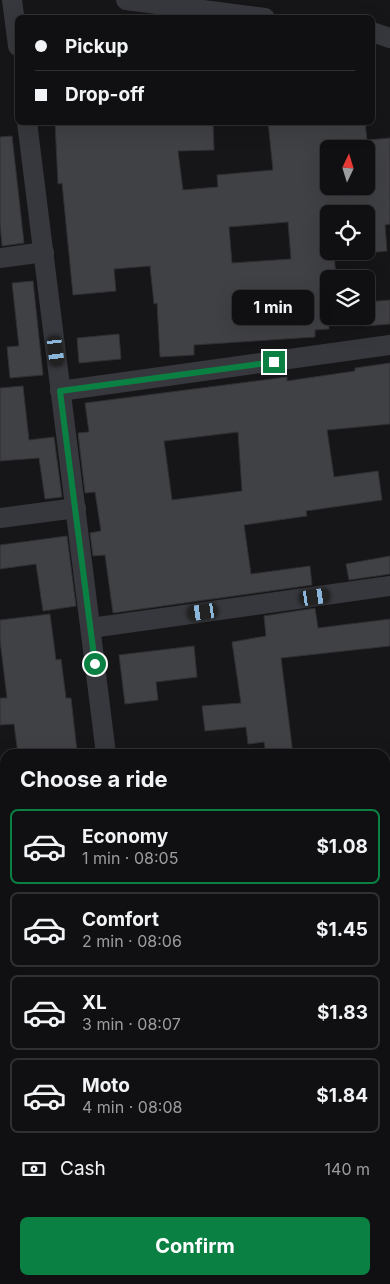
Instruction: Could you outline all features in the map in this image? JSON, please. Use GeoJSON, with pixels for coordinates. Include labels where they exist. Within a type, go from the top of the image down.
{"type":"FeatureCollection","features":[{"type":"Feature","properties":{"kind":"street"},"geometry":{"type":"LineString","coordinates":[[12,0],[15,23]]}},
{"type":"Feature","properties":{"kind":"street"},"geometry":{"type":"LineString","coordinates":[[126,0],[242,15]]}},
{"type":"Feature","properties":{"kind":"street"},"geometry":{"type":"LineString","coordinates":[[375,33],[390,38]]}},
{"type":"Feature","properties":{"kind":"street"},"geometry":{"type":"LineString","coordinates":[[27,125],[105,749]]}},
{"type":"Feature","properties":{"kind":"street"},"geometry":{"type":"LineString","coordinates":[[0,258],[44,252]]}},
{"type":"Feature","properties":{"kind":"street"},"geometry":{"type":"LineString","coordinates":[[60,391],[390,346]]}},
{"type":"Feature","properties":{"kind":"street"},"geometry":{"type":"LineString","coordinates":[[0,518],[76,508]]}},
{"type":"Feature","properties":{"kind":"street"},"geometry":{"type":"LineString","coordinates":[[90,628],[390,586]]}},
{"type":"Feature","properties":{"kind":"building"},"geometry":{"type":"Polygon","coordinates":[[[55,125],[213,125],[214,150],[178,151],[183,190],[218,187],[217,175],[273,170],[268,125],[365,125],[367,140],[390,138],[390,224],[385,225],[387,251],[375,252],[375,205],[320,205],[320,260],[335,260],[335,270],[320,270],[320,325],[329,325],[329,329],[315,330],[315,337],[194,345],[194,355],[160,357],[157,303],[154,304],[150,266],[114,269],[116,291],[73,295],[62,183],[58,184],[55,125]],[[288,222],[229,227],[232,263],[291,259],[288,222]]]}},
{"type":"Feature","properties":{"kind":"building"},"geometry":{"type":"Polygon","coordinates":[[[12,136],[24,243],[2,246],[0,223],[0,137],[12,136]]]}},
{"type":"Feature","properties":{"kind":"building"},"geometry":{"type":"Polygon","coordinates":[[[33,281],[43,375],[10,378],[7,347],[19,346],[12,283],[33,281]]]}},
{"type":"Feature","properties":{"kind":"building"},"geometry":{"type":"Polygon","coordinates":[[[390,300],[390,324],[366,326],[375,325],[375,301],[390,300]]]}},
{"type":"Feature","properties":{"kind":"building"},"geometry":{"type":"Polygon","coordinates":[[[119,334],[121,359],[79,363],[77,338],[119,334]]]}},
{"type":"Feature","properties":{"kind":"building"},"geometry":{"type":"Polygon","coordinates":[[[390,363],[390,424],[327,430],[334,477],[378,471],[382,500],[306,511],[307,516],[244,525],[251,574],[310,566],[312,585],[113,613],[105,555],[93,556],[90,533],[101,531],[95,492],[85,493],[78,433],[89,432],[85,403],[287,377],[287,381],[355,371],[355,368],[390,363]],[[238,432],[164,441],[172,500],[242,491],[238,432]]]}},
{"type":"Feature","properties":{"kind":"building"},"geometry":{"type":"Polygon","coordinates":[[[23,386],[29,440],[54,437],[62,497],[45,499],[39,458],[0,461],[0,388],[23,386]]]}},
{"type":"Feature","properties":{"kind":"building"},"geometry":{"type":"Polygon","coordinates":[[[67,536],[76,606],[43,611],[36,564],[0,569],[0,545],[67,536]]]}},
{"type":"Feature","properties":{"kind":"building"},"geometry":{"type":"Polygon","coordinates":[[[390,556],[390,574],[349,580],[346,564],[390,556]]]}},
{"type":"Feature","properties":{"kind":"building"},"geometry":{"type":"Polygon","coordinates":[[[315,608],[318,628],[390,619],[390,646],[281,658],[292,749],[265,749],[264,742],[248,744],[246,727],[205,731],[202,706],[241,703],[232,642],[266,636],[264,616],[315,608]]]}},
{"type":"Feature","properties":{"kind":"building"},"geometry":{"type":"Polygon","coordinates":[[[50,614],[56,660],[61,659],[66,698],[71,698],[77,749],[17,749],[14,724],[0,725],[0,698],[7,698],[0,640],[0,620],[50,614]]]}},
{"type":"Feature","properties":{"kind":"building"},"geometry":{"type":"Polygon","coordinates":[[[194,646],[197,677],[156,682],[158,700],[125,704],[119,655],[194,646]]]}},
{"type":"Feature","properties":{"kind":"route"},"geometry":{"type":"LineString","coordinates":[[95,664],[60,391],[274,362]]}}]}
